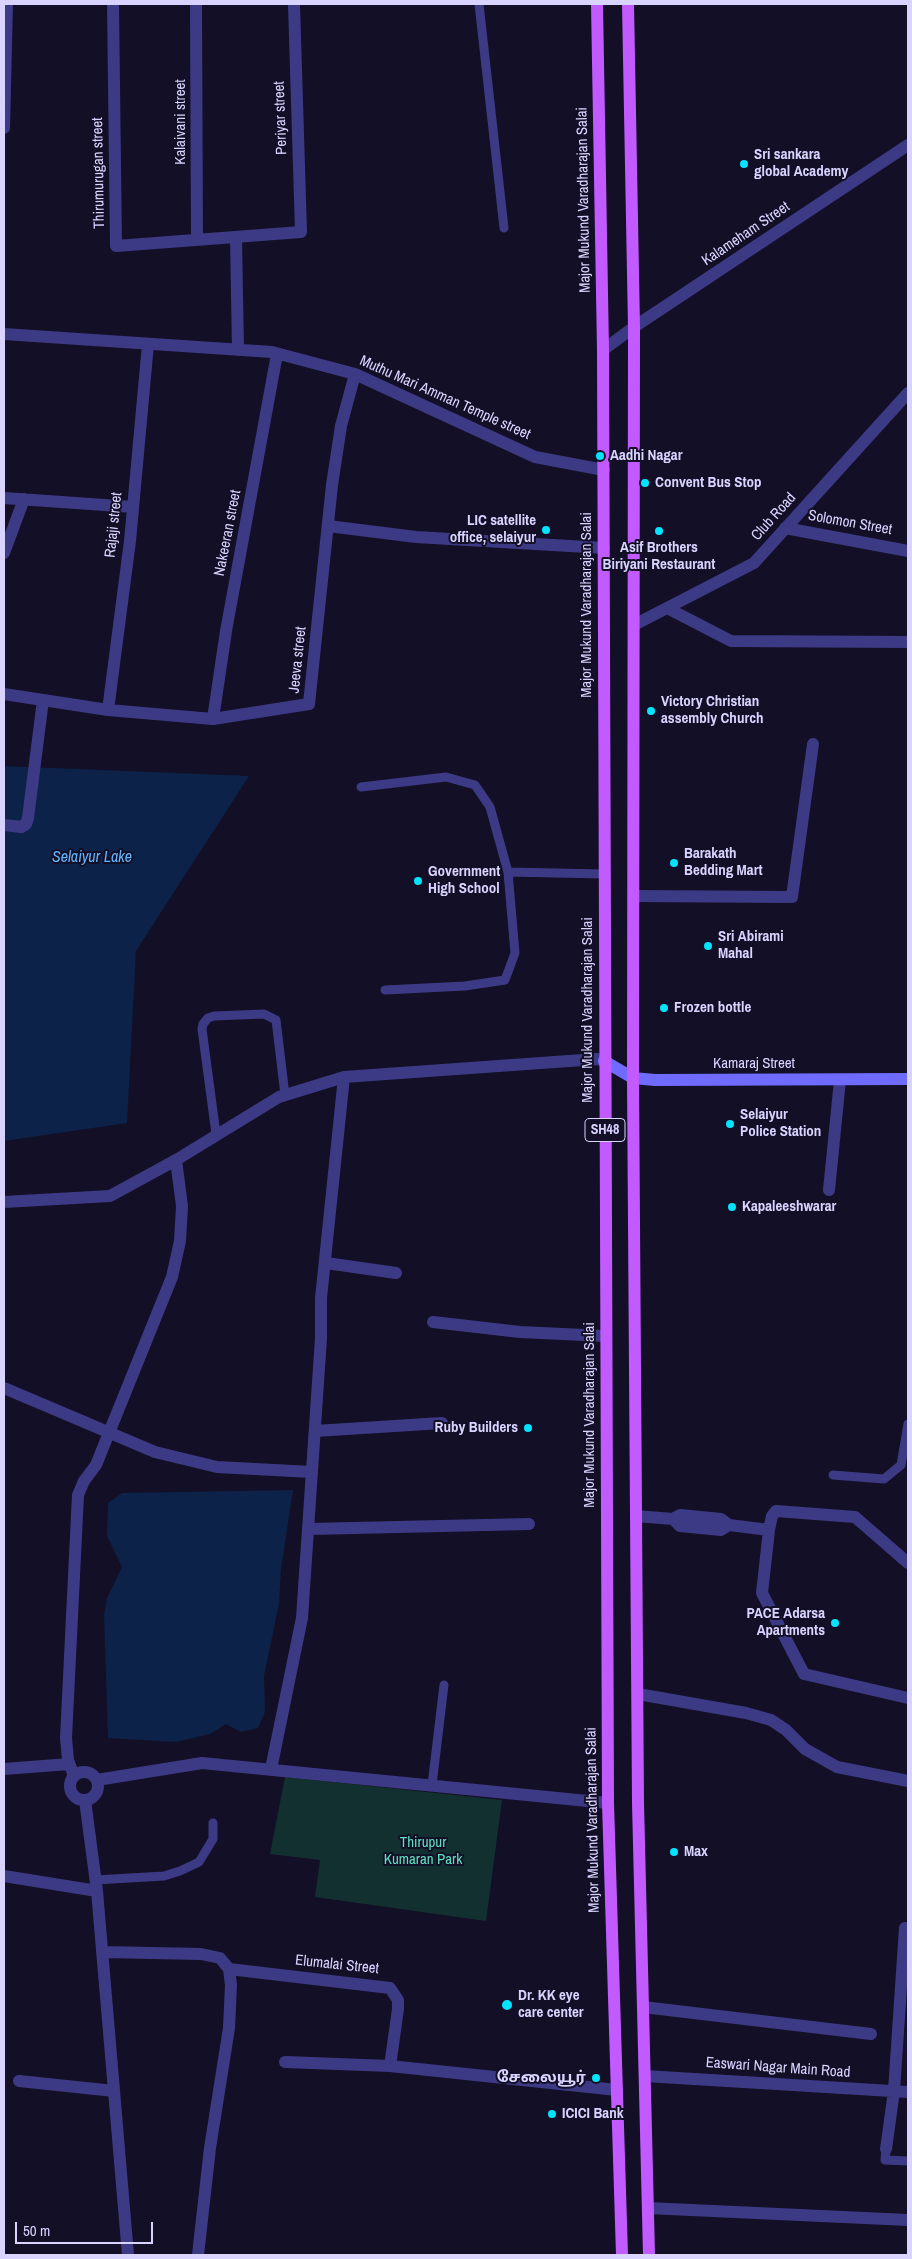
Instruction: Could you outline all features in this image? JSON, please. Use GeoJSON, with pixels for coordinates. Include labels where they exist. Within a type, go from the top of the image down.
{"type":"FeatureCollection","features":[{"type":"Feature","properties":{"kind":"main road","name":"Major Mukund Varadharajan Salai"},"geometry":{"type":"LineString","coordinates":[[597,4],[604,470],[604,1062],[608,1803],[613,2090],[622,2255]]}},
{"type":"Feature","properties":{"kind":"main road","name":"SH48"},"geometry":{"type":"LineString","coordinates":[[628,4],[634,327],[633,1078],[636,1516],[643,2007],[649,2255]]}},
{"type":"Feature","properties":{"kind":"street"},"geometry":{"type":"LineString","coordinates":[[4,128],[7,4]]}},
{"type":"Feature","properties":{"kind":"street","name":"Thirumurugan street"},"geometry":{"type":"LineString","coordinates":[[113,4],[116,246],[300,232]]}},
{"type":"Feature","properties":{"kind":"street","name":"Kalaivani street"},"geometry":{"type":"LineString","coordinates":[[196,4],[198,240]]}},
{"type":"Feature","properties":{"kind":"street","name":"Periyar street"},"geometry":{"type":"LineString","coordinates":[[294,4],[300,232]]}},
{"type":"Feature","properties":{"kind":"street","name":"Kalameham Street"},"geometry":{"type":"LineString","coordinates":[[603,350],[634,327],[908,145]]}},
{"type":"Feature","properties":{"kind":"street"},"geometry":{"type":"LineString","coordinates":[[236,237],[238,350]]}},
{"type":"Feature","properties":{"kind":"street","name":"Muthu Mari Amman Temple street"},"geometry":{"type":"LineString","coordinates":[[4,334],[277,354],[356,374],[535,457],[604,470]]}},
{"type":"Feature","properties":{"kind":"street","name":"Rajaji street"},"geometry":{"type":"LineString","coordinates":[[108,710],[133,507],[148,344]]}},
{"type":"Feature","properties":{"kind":"street","name":"Nakeeran street"},"geometry":{"type":"LineString","coordinates":[[213,719],[226,631],[277,354]]}},
{"type":"Feature","properties":{"kind":"street","name":"Jeeva street"},"geometry":{"type":"LineString","coordinates":[[4,694],[108,710],[213,719],[309,704],[341,426],[356,374]]}},
{"type":"Feature","properties":{"kind":"street","name":"Club Road"},"geometry":{"type":"LineString","coordinates":[[634,625],[754,563],[908,393]]}},
{"type":"Feature","properties":{"kind":"street"},"geometry":{"type":"LineString","coordinates":[[4,498],[133,507]]}},
{"type":"Feature","properties":{"kind":"street"},"geometry":{"type":"LineString","coordinates":[[4,553],[24,499]]}},
{"type":"Feature","properties":{"kind":"street"},"geometry":{"type":"LineString","coordinates":[[328,526],[416,537],[604,548]]}},
{"type":"Feature","properties":{"kind":"street","name":"Solomon Street"},"geometry":{"type":"LineString","coordinates":[[785,528],[908,551]]}},
{"type":"Feature","properties":{"kind":"street"},"geometry":{"type":"LineString","coordinates":[[667,608],[731,641],[908,642]]}},
{"type":"Feature","properties":{"kind":"street"},"geometry":{"type":"LineString","coordinates":[[4,825],[21,827],[26,824],[28,818],[43,700]]}},
{"type":"Feature","properties":{"kind":"street"},"geometry":{"type":"LineString","coordinates":[[634,896],[792,897],[813,744]]}},
{"type":"Feature","properties":{"kind":"street"},"geometry":{"type":"LineString","coordinates":[[4,1202],[110,1196],[285,1095],[344,1078],[597,1059],[604,1062]]}},
{"type":"Feature","properties":{"kind":"street","name":"Kamaraj Street"},"geometry":{"type":"LineString","coordinates":[[604,1062],[633,1078],[655,1080],[908,1079]]}},
{"type":"Feature","properties":{"kind":"street"},"geometry":{"type":"LineString","coordinates":[[271,1769],[302,1618],[321,1338],[321,1298],[344,1078]]}},
{"type":"Feature","properties":{"kind":"street"},"geometry":{"type":"LineString","coordinates":[[829,1190],[840,1080]]}},
{"type":"Feature","properties":{"kind":"street"},"geometry":{"type":"LineString","coordinates":[[74,1776],[69,1764],[66,1738],[77,1503],[84,1481],[96,1465],[172,1277],[180,1241],[182,1206],[180,1157]]}},
{"type":"Feature","properties":{"kind":"street"},"geometry":{"type":"LineString","coordinates":[[326,1263],[396,1273]]}},
{"type":"Feature","properties":{"kind":"street"},"geometry":{"type":"LineString","coordinates":[[434,1322],[520,1332],[606,1336]]}},
{"type":"Feature","properties":{"kind":"street"},"geometry":{"type":"LineString","coordinates":[[4,1388],[155,1452],[217,1467],[312,1472]]}},
{"type":"Feature","properties":{"kind":"street"},"geometry":{"type":"LineString","coordinates":[[315,1431],[442,1423]]}},
{"type":"Feature","properties":{"kind":"street"},"geometry":{"type":"LineString","coordinates":[[908,1563],[855,1517],[776,1511],[772,1516],[769,1530],[762,1594],[804,1674],[908,1698]]}},
{"type":"Feature","properties":{"kind":"street"},"geometry":{"type":"LineString","coordinates":[[636,1516],[673,1519],[680,1526],[721,1530],[729,1525],[769,1530]]}},
{"type":"Feature","properties":{"kind":"street"},"geometry":{"type":"LineString","coordinates":[[309,1530],[529,1524]]}},
{"type":"Feature","properties":{"kind":"street"},"geometry":{"type":"LineString","coordinates":[[638,1694],[746,1713],[771,1720],[786,1730],[806,1749],[838,1767],[908,1781]]}},
{"type":"Feature","properties":{"kind":"street"},"geometry":{"type":"LineString","coordinates":[[96,1780],[202,1762],[608,1803]]}},
{"type":"Feature","properties":{"kind":"street"},"geometry":{"type":"LineString","coordinates":[[4,1769],[69,1764]]}},
{"type":"Feature","properties":{"kind":"street"},"geometry":{"type":"LineString","coordinates":[[86,1772],[96,1780],[98,1784],[94,1797],[85,1800],[77,1798],[71,1791],[71,1782],[74,1776],[86,1772]]}},
{"type":"Feature","properties":{"kind":"street"},"geometry":{"type":"LineString","coordinates":[[85,1800],[96,1886],[128,2255]]}},
{"type":"Feature","properties":{"kind":"street"},"geometry":{"type":"LineString","coordinates":[[4,1876],[96,1886]]}},
{"type":"Feature","properties":{"kind":"street"},"geometry":{"type":"LineString","coordinates":[[886,2149],[894,2091],[905,1928]]}},
{"type":"Feature","properties":{"kind":"street"},"geometry":{"type":"LineString","coordinates":[[102,1952],[201,1954],[220,1958],[229,1969],[232,1986],[229,2028],[210,2148],[198,2255]]}},
{"type":"Feature","properties":{"kind":"street","name":"Elumalai Street"},"geometry":{"type":"LineString","coordinates":[[229,1969],[390,1988],[398,2000],[390,2066]]}},
{"type":"Feature","properties":{"kind":"street"},"geometry":{"type":"LineString","coordinates":[[643,2007],[871,2034]]}},
{"type":"Feature","properties":{"kind":"street"},"geometry":{"type":"LineString","coordinates":[[285,2062],[390,2066],[613,2090]]}},
{"type":"Feature","properties":{"kind":"street","name":"Easwari Nagar Main Road"},"geometry":{"type":"LineString","coordinates":[[645,2076],[908,2092]]}},
{"type":"Feature","properties":{"kind":"street"},"geometry":{"type":"LineString","coordinates":[[19,2081],[114,2091]]}},
{"type":"Feature","properties":{"kind":"street"},"geometry":{"type":"LineString","coordinates":[[648,2208],[908,2220]]}},
{"type":"Feature","properties":{"kind":"lane"},"geometry":{"type":"LineString","coordinates":[[479,4],[504,228]]}},
{"type":"Feature","properties":{"kind":"lane"},"geometry":{"type":"LineString","coordinates":[[361,787],[446,777],[475,785],[490,806],[508,872],[516,953],[505,980],[466,986],[385,990]]}},
{"type":"Feature","properties":{"kind":"lane"},"geometry":{"type":"LineString","coordinates":[[508,872],[604,874]]}},
{"type":"Feature","properties":{"kind":"lane"},"geometry":{"type":"LineString","coordinates":[[216,1134],[202,1029],[203,1024],[208,1018],[214,1016],[264,1014],[276,1020],[285,1095]]}},
{"type":"Feature","properties":{"kind":"lane"},"geometry":{"type":"LineString","coordinates":[[833,1475],[884,1479],[901,1465],[908,1424]]}},
{"type":"Feature","properties":{"kind":"lane"},"geometry":{"type":"LineString","coordinates":[[432,1785],[444,1685]]}},
{"type":"Feature","properties":{"kind":"lane"},"geometry":{"type":"LineString","coordinates":[[96,1886],[164,1876],[199,1862],[213,1839],[213,1824]]}},
{"type":"Feature","properties":{"kind":"lane"},"geometry":{"type":"LineString","coordinates":[[886,2149],[885,2160],[908,2161]]}},
{"type":"Feature","properties":{"kind":"green space","name":"Thirupur Kumaran Park"},"geometry":{"type":"Polygon","coordinates":[[[285,1777],[502,1800],[486,1921],[315,1897],[320,1860],[270,1854],[285,1777]]]}},
{"type":"Feature","properties":{"kind":"water","name":"Selaiyur Lake"},"geometry":{"type":"Polygon","coordinates":[[[4,766],[249,776],[136,951],[127,1123],[4,1141],[4,766]]]}},
{"type":"Feature","properties":{"kind":"water"},"geometry":{"type":"Polygon","coordinates":[[[293,1490],[281,1569],[279,1604],[264,1676],[265,1712],[258,1728],[241,1732],[226,1724],[210,1734],[176,1742],[108,1738],[104,1616],[107,1598],[122,1567],[107,1536],[108,1503],[122,1493],[293,1490]]]}},
{"type":"Feature","properties":{"kind":"place","name":"Sri sankara global Academy"},"geometry":{"type":"Point","coordinates":[744,164]}},
{"type":"Feature","properties":{"kind":"place","name":"Aadhi Nagar"},"geometry":{"type":"Point","coordinates":[600,456]}},
{"type":"Feature","properties":{"kind":"place","name":"Convent Bus Stop"},"geometry":{"type":"Point","coordinates":[645,483]}},
{"type":"Feature","properties":{"kind":"place","name":"LIC satellite office, selaiyur"},"geometry":{"type":"Point","coordinates":[546,530]}},
{"type":"Feature","properties":{"kind":"place","name":"Asif Brothers Biriyani Restaurant"},"geometry":{"type":"Point","coordinates":[659,531]}},
{"type":"Feature","properties":{"kind":"place","name":"Victory Christian assembly Church"},"geometry":{"type":"Point","coordinates":[651,711]}},
{"type":"Feature","properties":{"kind":"place","name":"Barakath Bedding Mart"},"geometry":{"type":"Point","coordinates":[674,863]}},
{"type":"Feature","properties":{"kind":"place","name":"Government High School"},"geometry":{"type":"Point","coordinates":[418,881]}},
{"type":"Feature","properties":{"kind":"place","name":"Sri Abirami Mahal"},"geometry":{"type":"Point","coordinates":[708,946]}},
{"type":"Feature","properties":{"kind":"place","name":"Frozen bottle"},"geometry":{"type":"Point","coordinates":[664,1008]}},
{"type":"Feature","properties":{"kind":"place","name":"Selaiyur Police Station"},"geometry":{"type":"Point","coordinates":[730,1124]}},
{"type":"Feature","properties":{"kind":"place","name":"Kapaleeshwarar"},"geometry":{"type":"Point","coordinates":[732,1207]}},
{"type":"Feature","properties":{"kind":"place","name":"Ruby Builders"},"geometry":{"type":"Point","coordinates":[528,1428]}},
{"type":"Feature","properties":{"kind":"place","name":"PACE Adarsa Apartments"},"geometry":{"type":"Point","coordinates":[835,1623]}},
{"type":"Feature","properties":{"kind":"place","name":"Max"},"geometry":{"type":"Point","coordinates":[674,1852]}},
{"type":"Feature","properties":{"kind":"place","name":"Dr. KK eye care center"},"geometry":{"type":"Point","coordinates":[507,2005]}},
{"type":"Feature","properties":{"kind":"place","name":"சேலையூர்"},"geometry":{"type":"Point","coordinates":[596,2078]}},
{"type":"Feature","properties":{"kind":"place","name":"ICICI Bank"},"geometry":{"type":"Point","coordinates":[552,2114]}}]}
